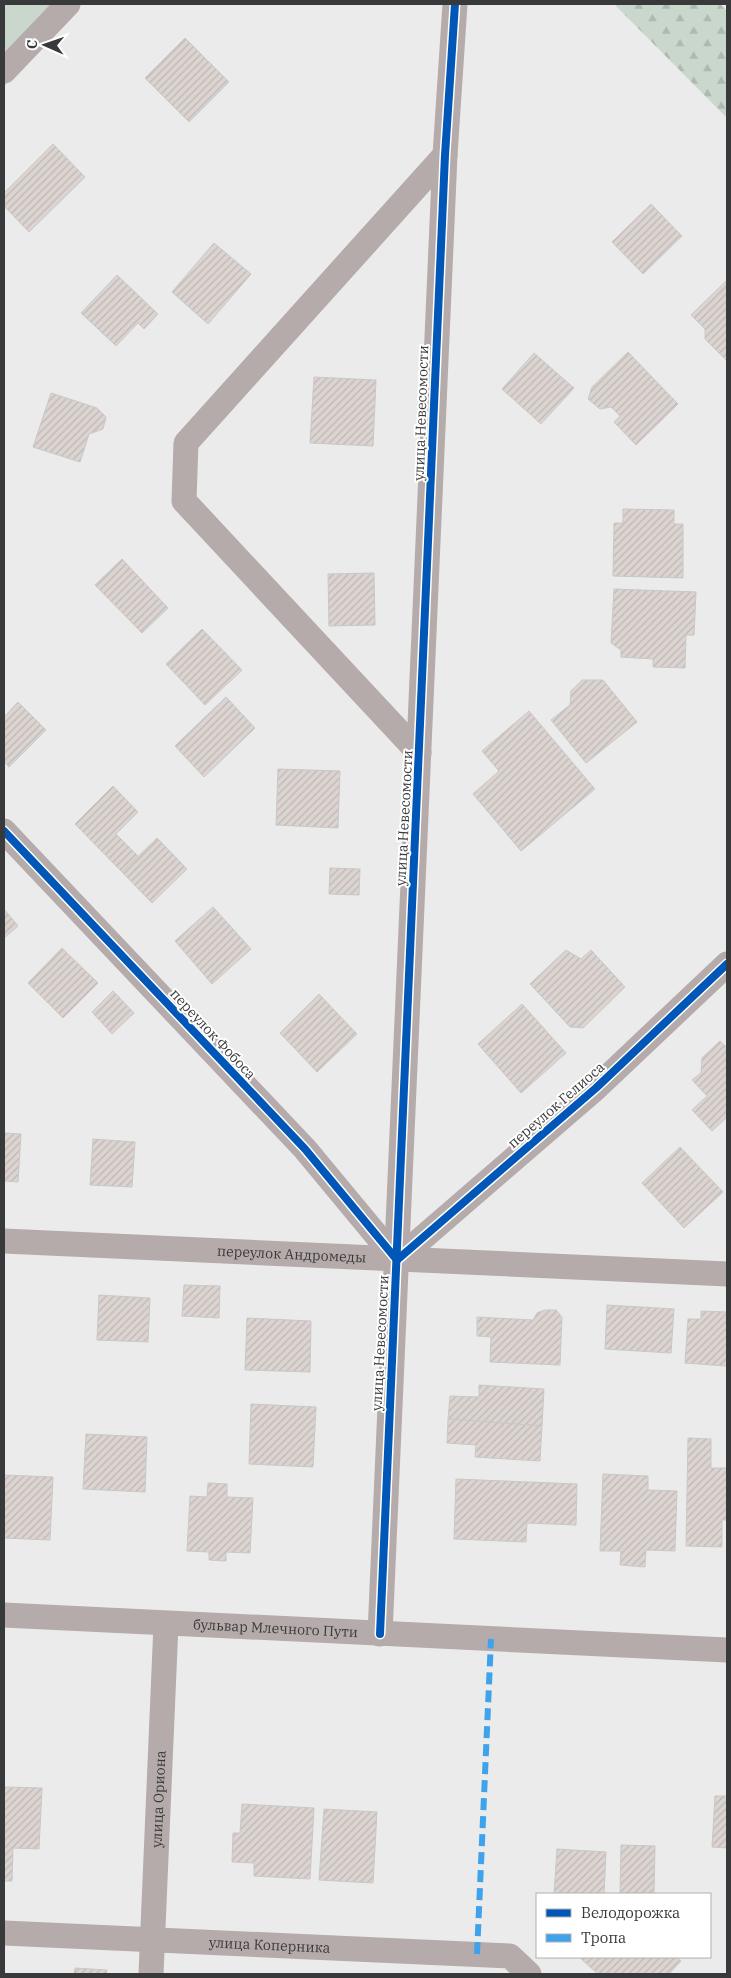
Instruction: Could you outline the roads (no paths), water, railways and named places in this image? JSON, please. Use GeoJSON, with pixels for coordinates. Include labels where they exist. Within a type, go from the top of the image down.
{"type":"FeatureCollection","features":[{"type":"Feature","properties":{"kind":"street"},"geometry":{"type":"LineString","coordinates":[[4,71],[68,4]]}},
{"type":"Feature","properties":{"kind":"street","name":"улица Невесомости"},"geometry":{"type":"LineString","coordinates":[[380,1634],[445,155],[455,4]]}},
{"type":"Feature","properties":{"kind":"street"},"geometry":{"type":"LineString","coordinates":[[419,753],[184,501],[186,443],[445,155]]}},
{"type":"Feature","properties":{"kind":"street","name":"переулок Фобоса"},"geometry":{"type":"LineString","coordinates":[[4,831],[305,1149],[397,1260]]}},
{"type":"Feature","properties":{"kind":"street","name":"переулок Гелиоса"},"geometry":{"type":"LineString","coordinates":[[397,1260],[596,1088],[727,964]]}},
{"type":"Feature","properties":{"kind":"street","name":"переулок Андромеды"},"geometry":{"type":"LineString","coordinates":[[4,1241],[727,1274]]}},
{"type":"Feature","properties":{"kind":"street","name":"бульвар Млечного Пути"},"geometry":{"type":"LineString","coordinates":[[4,1615],[727,1650]]}},
{"type":"Feature","properties":{"kind":"street","name":"улица Ориона"},"geometry":{"type":"LineString","coordinates":[[151,1974],[166,1624]]}},
{"type":"Feature","properties":{"kind":"street","name":"улица Коперника"},"geometry":{"type":"LineString","coordinates":[[4,1934],[510,1956],[529,1974]]}}]}
